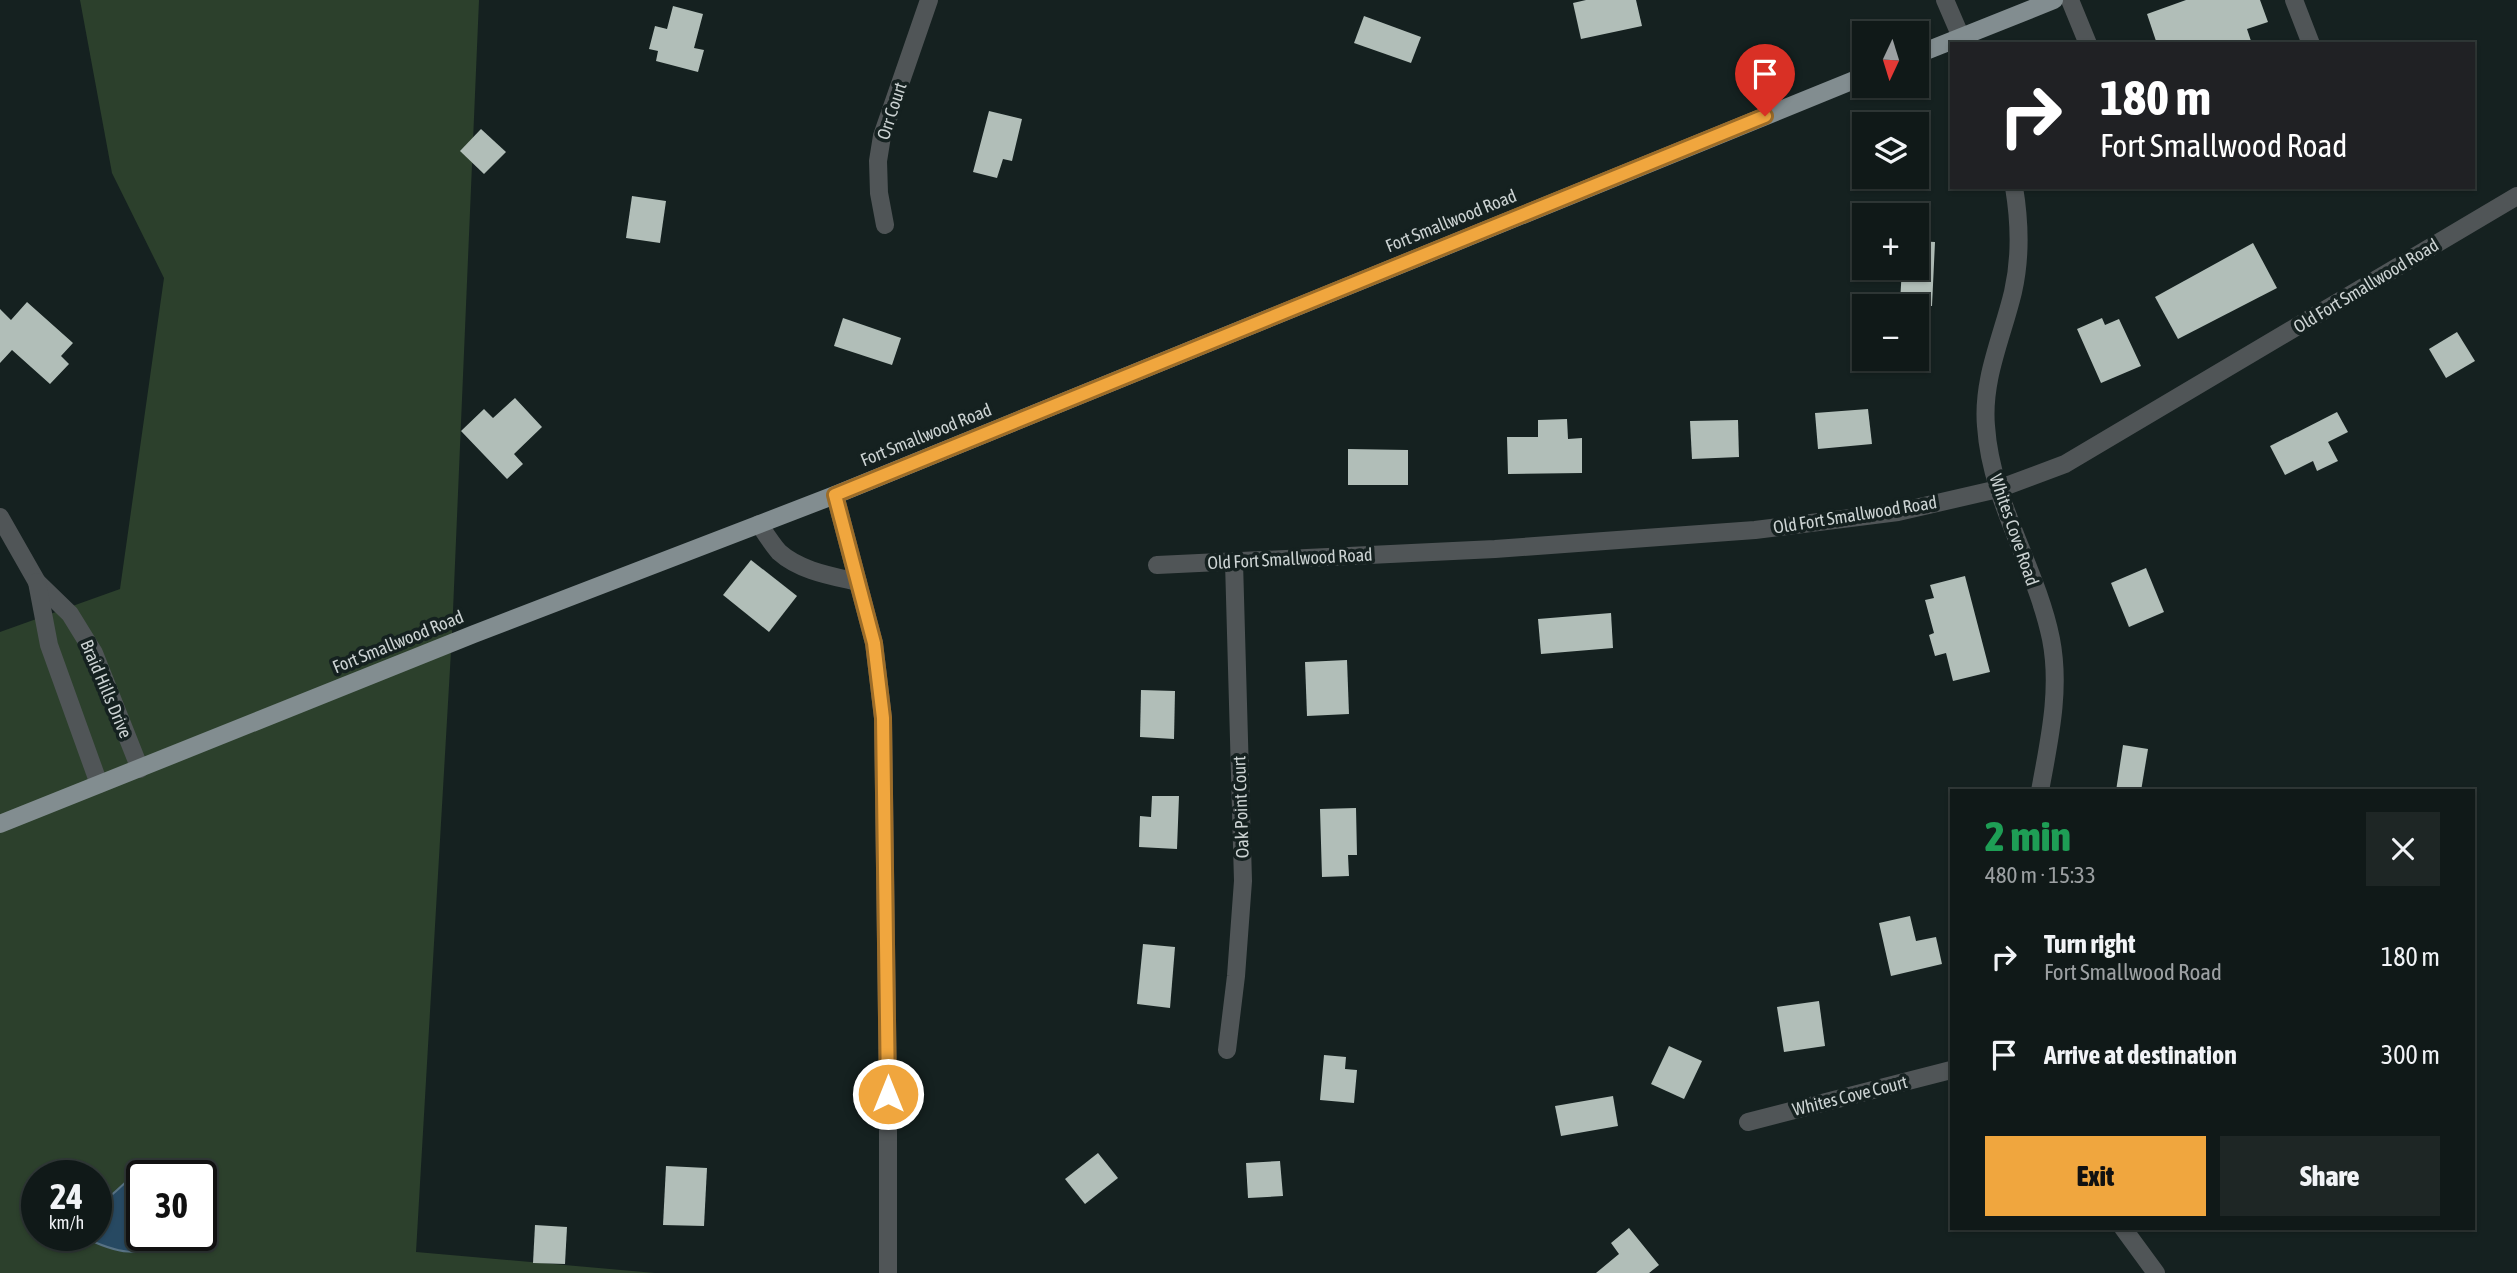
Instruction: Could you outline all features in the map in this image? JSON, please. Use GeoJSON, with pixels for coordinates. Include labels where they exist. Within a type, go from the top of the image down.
{"type":"FeatureCollection","features":[{"type":"Feature","properties":{"kind":"main road"},"geometry":{"type":"LineString","coordinates":[[1962,40],[2054,0]]}},
{"type":"Feature","properties":{"kind":"main road"},"geometry":{"type":"LineString","coordinates":[[1929,51],[1950,44]]}},
{"type":"Feature","properties":{"kind":"main road","name":"Fort Smallwood Road"},"geometry":{"type":"LineString","coordinates":[[0,824],[474,634],[835,495],[1852,81]]}},
{"type":"Feature","properties":{"kind":"street","name":"Orr Court"},"geometry":{"type":"LineString","coordinates":[[885,225],[879,193],[878,161],[882,136],[929,0]]}},
{"type":"Feature","properties":{"kind":"street"},"geometry":{"type":"LineString","coordinates":[[1945,0],[1962,40]]}},
{"type":"Feature","properties":{"kind":"street"},"geometry":{"type":"LineString","coordinates":[[2070,0],[2087,42]]}},
{"type":"Feature","properties":{"kind":"street"},"geometry":{"type":"LineString","coordinates":[[2294,0],[2310,42]]}},
{"type":"Feature","properties":{"kind":"street","name":"Whites Cove Road"},"geometry":{"type":"LineString","coordinates":[[2014,189],[2019,214],[2017,270],[1988,376],[1986,400],[1990,456],[1998,489],[2050,638],[2054,666],[2052,731],[2040,789]]}},
{"type":"Feature","properties":{"kind":"street","name":"Old Fort Smallwood Road"},"geometry":{"type":"LineString","coordinates":[[1157,565],[1517,548],[1755,530],[1898,512],[1998,489],[2065,464],[2517,196]]}},
{"type":"Feature","properties":{"kind":"street"},"geometry":{"type":"LineString","coordinates":[[835,495],[874,643],[883,718],[888,1273]]}},
{"type":"Feature","properties":{"kind":"street","name":"Braid Hills Drive"},"geometry":{"type":"LineString","coordinates":[[0,517],[37,582],[71,614],[94,653],[140,769]]}},
{"type":"Feature","properties":{"kind":"street"},"geometry":{"type":"LineString","coordinates":[[759,524],[779,552],[797,564],[820,573],[858,582]]}},
{"type":"Feature","properties":{"kind":"street","name":"Oak Point Court"},"geometry":{"type":"LineString","coordinates":[[1227,1050],[1243,881],[1234,562]]}},
{"type":"Feature","properties":{"kind":"street","name":"Braid Hills Drive"},"geometry":{"type":"LineString","coordinates":[[37,582],[49,645],[99,785]]}},
{"type":"Feature","properties":{"kind":"street","name":"Whites Cove Court"},"geometry":{"type":"LineString","coordinates":[[1748,1122],[1950,1070]]}},
{"type":"Feature","properties":{"kind":"street"},"geometry":{"type":"LineString","coordinates":[[2124,1230],[2156,1273]]}},
{"type":"Feature","properties":{"kind":"green space"},"geometry":{"type":"Polygon","coordinates":[[[80,0],[479,0],[452,634],[416,1252],[655,1273],[0,1273],[0,632],[120,589],[164,278],[112,173],[80,0]]]}},
{"type":"Feature","properties":{"kind":"water"},"geometry":{"type":"Polygon","coordinates":[[[126,1182],[126,1251],[139,1251],[128,1252],[112,1248],[112,1195],[126,1182]]]}},
{"type":"Feature","properties":{"kind":"building"},"geometry":{"type":"Polygon","coordinates":[[[1586,0],[1636,0],[1642,26],[1581,39],[1573,3],[1586,0]]]}},
{"type":"Feature","properties":{"kind":"building"},"geometry":{"type":"Polygon","coordinates":[[[2186,0],[2260,0],[2268,22],[2247,29],[2251,42],[2156,42],[2147,14],[2186,0]]]}},
{"type":"Feature","properties":{"kind":"building"},"geometry":{"type":"Polygon","coordinates":[[[673,6],[703,14],[694,48],[704,50],[698,72],[656,61],[658,51],[649,49],[655,26],[667,29],[673,6]]]}},
{"type":"Feature","properties":{"kind":"building"},"geometry":{"type":"Polygon","coordinates":[[[1364,16],[1421,37],[1411,63],[1354,43],[1364,16]]]}},
{"type":"Feature","properties":{"kind":"building"},"geometry":{"type":"Polygon","coordinates":[[[989,111],[1022,119],[1012,161],[1003,159],[997,178],[973,172],[989,111]]]}},
{"type":"Feature","properties":{"kind":"building"},"geometry":{"type":"Polygon","coordinates":[[[481,129],[506,152],[484,174],[460,151],[481,129]]]}},
{"type":"Feature","properties":{"kind":"building"},"geometry":{"type":"Polygon","coordinates":[[[632,196],[666,201],[660,243],[626,238],[632,196]]]}},
{"type":"Feature","properties":{"kind":"building"},"geometry":{"type":"Polygon","coordinates":[[[1929,242],[1935,242],[1932,306],[1929,306],[1929,294],[1900,294],[1901,280],[1929,280],[1929,242]]]}},
{"type":"Feature","properties":{"kind":"building"},"geometry":{"type":"Polygon","coordinates":[[[2253,243],[2277,288],[2178,339],[2155,297],[2253,243]]]}},
{"type":"Feature","properties":{"kind":"building"},"geometry":{"type":"Polygon","coordinates":[[[27,302],[73,343],[61,356],[69,364],[50,384],[12,350],[0,363],[0,309],[11,320],[27,302]]]}},
{"type":"Feature","properties":{"kind":"building"},"geometry":{"type":"Polygon","coordinates":[[[843,318],[901,338],[892,365],[834,346],[843,318]]]}},
{"type":"Feature","properties":{"kind":"building"},"geometry":{"type":"Polygon","coordinates":[[[2102,318],[2105,325],[2119,319],[2141,366],[2101,383],[2077,329],[2102,318]]]}},
{"type":"Feature","properties":{"kind":"building"},"geometry":{"type":"Polygon","coordinates":[[[2457,332],[2475,361],[2446,378],[2429,349],[2457,332]]]}},
{"type":"Feature","properties":{"kind":"building"},"geometry":{"type":"Polygon","coordinates":[[[515,398],[542,427],[514,454],[523,464],[507,479],[461,431],[484,409],[493,418],[515,398]]]}},
{"type":"Feature","properties":{"kind":"building"},"geometry":{"type":"Polygon","coordinates":[[[1868,409],[1872,444],[1818,449],[1815,413],[1868,409]]]}},
{"type":"Feature","properties":{"kind":"building"},"geometry":{"type":"Polygon","coordinates":[[[2337,412],[2348,432],[2328,442],[2338,461],[2317,471],[2313,461],[2285,475],[2270,446],[2337,412]]]}},
{"type":"Feature","properties":{"kind":"building"},"geometry":{"type":"Polygon","coordinates":[[[1567,419],[1568,439],[1582,438],[1582,473],[1508,474],[1507,437],[1538,437],[1538,420],[1567,419]]]}},
{"type":"Feature","properties":{"kind":"building"},"geometry":{"type":"Polygon","coordinates":[[[1738,420],[1739,457],[1692,459],[1690,421],[1738,420]]]}},
{"type":"Feature","properties":{"kind":"building"},"geometry":{"type":"Polygon","coordinates":[[[1348,449],[1408,450],[1408,485],[1348,485],[1348,449]]]}},
{"type":"Feature","properties":{"kind":"building"},"geometry":{"type":"Polygon","coordinates":[[[751,560],[797,596],[769,632],[723,595],[751,560]]]}},
{"type":"Feature","properties":{"kind":"building"},"geometry":{"type":"Polygon","coordinates":[[[2146,568],[2164,612],[2129,627],[2111,583],[2146,568]]]}},
{"type":"Feature","properties":{"kind":"building"},"geometry":{"type":"Polygon","coordinates":[[[1965,576],[1990,672],[1953,681],[1946,653],[1935,656],[1929,635],[1934,633],[1925,600],[1934,598],[1930,585],[1965,576]]]}},
{"type":"Feature","properties":{"kind":"building"},"geometry":{"type":"Polygon","coordinates":[[[1611,613],[1613,648],[1541,654],[1538,619],[1611,613]]]}},
{"type":"Feature","properties":{"kind":"building"},"geometry":{"type":"Polygon","coordinates":[[[1347,660],[1349,714],[1307,716],[1305,662],[1347,660]]]}},
{"type":"Feature","properties":{"kind":"building"},"geometry":{"type":"Polygon","coordinates":[[[1141,690],[1175,691],[1174,739],[1140,737],[1141,690]]]}},
{"type":"Feature","properties":{"kind":"building"},"geometry":{"type":"Polygon","coordinates":[[[2123,745],[2148,749],[2141,789],[2116,789],[2123,745]]]}},
{"type":"Feature","properties":{"kind":"building"},"geometry":{"type":"Polygon","coordinates":[[[1152,796],[1179,796],[1177,849],[1139,847],[1140,816],[1151,817],[1152,796]]]}},
{"type":"Feature","properties":{"kind":"building"},"geometry":{"type":"Polygon","coordinates":[[[1356,808],[1357,855],[1348,855],[1349,876],[1322,877],[1320,809],[1356,808]]]}},
{"type":"Feature","properties":{"kind":"building"},"geometry":{"type":"Polygon","coordinates":[[[1910,916],[1916,941],[1936,937],[1942,964],[1891,976],[1879,923],[1910,916]]]}},
{"type":"Feature","properties":{"kind":"building"},"geometry":{"type":"Polygon","coordinates":[[[1143,944],[1175,947],[1170,1008],[1137,1004],[1143,944]]]}},
{"type":"Feature","properties":{"kind":"building"},"geometry":{"type":"Polygon","coordinates":[[[1819,1001],[1825,1046],[1784,1052],[1777,1007],[1819,1001]]]}},
{"type":"Feature","properties":{"kind":"building"},"geometry":{"type":"Polygon","coordinates":[[[1669,1046],[1702,1061],[1684,1099],[1651,1084],[1669,1046]]]}},
{"type":"Feature","properties":{"kind":"building"},"geometry":{"type":"Polygon","coordinates":[[[1324,1055],[1346,1057],[1345,1069],[1357,1070],[1354,1103],[1320,1100],[1324,1055]]]}},
{"type":"Feature","properties":{"kind":"building"},"geometry":{"type":"Polygon","coordinates":[[[1613,1096],[1618,1126],[1561,1136],[1555,1106],[1613,1096]]]}},
{"type":"Feature","properties":{"kind":"building"},"geometry":{"type":"Polygon","coordinates":[[[1098,1153],[1118,1178],[1085,1204],[1065,1179],[1098,1153]]]}},
{"type":"Feature","properties":{"kind":"building"},"geometry":{"type":"Polygon","coordinates":[[[1280,1161],[1283,1196],[1248,1198],[1246,1163],[1280,1161]]]}},
{"type":"Feature","properties":{"kind":"building"},"geometry":{"type":"Polygon","coordinates":[[[666,1166],[707,1168],[704,1226],[663,1225],[666,1166]]]}},
{"type":"Feature","properties":{"kind":"building"},"geometry":{"type":"Polygon","coordinates":[[[535,1225],[567,1227],[565,1264],[533,1263],[535,1225]]]}},
{"type":"Feature","properties":{"kind":"building"},"geometry":{"type":"Polygon","coordinates":[[[1629,1228],[1659,1265],[1649,1273],[1596,1273],[1619,1254],[1611,1243],[1629,1228]]]}},
{"type":"Feature","properties":{"kind":"route"},"geometry":{"type":"LineString","coordinates":[[888,1094],[883,718],[874,643],[835,495],[1765,116]]}}]}
